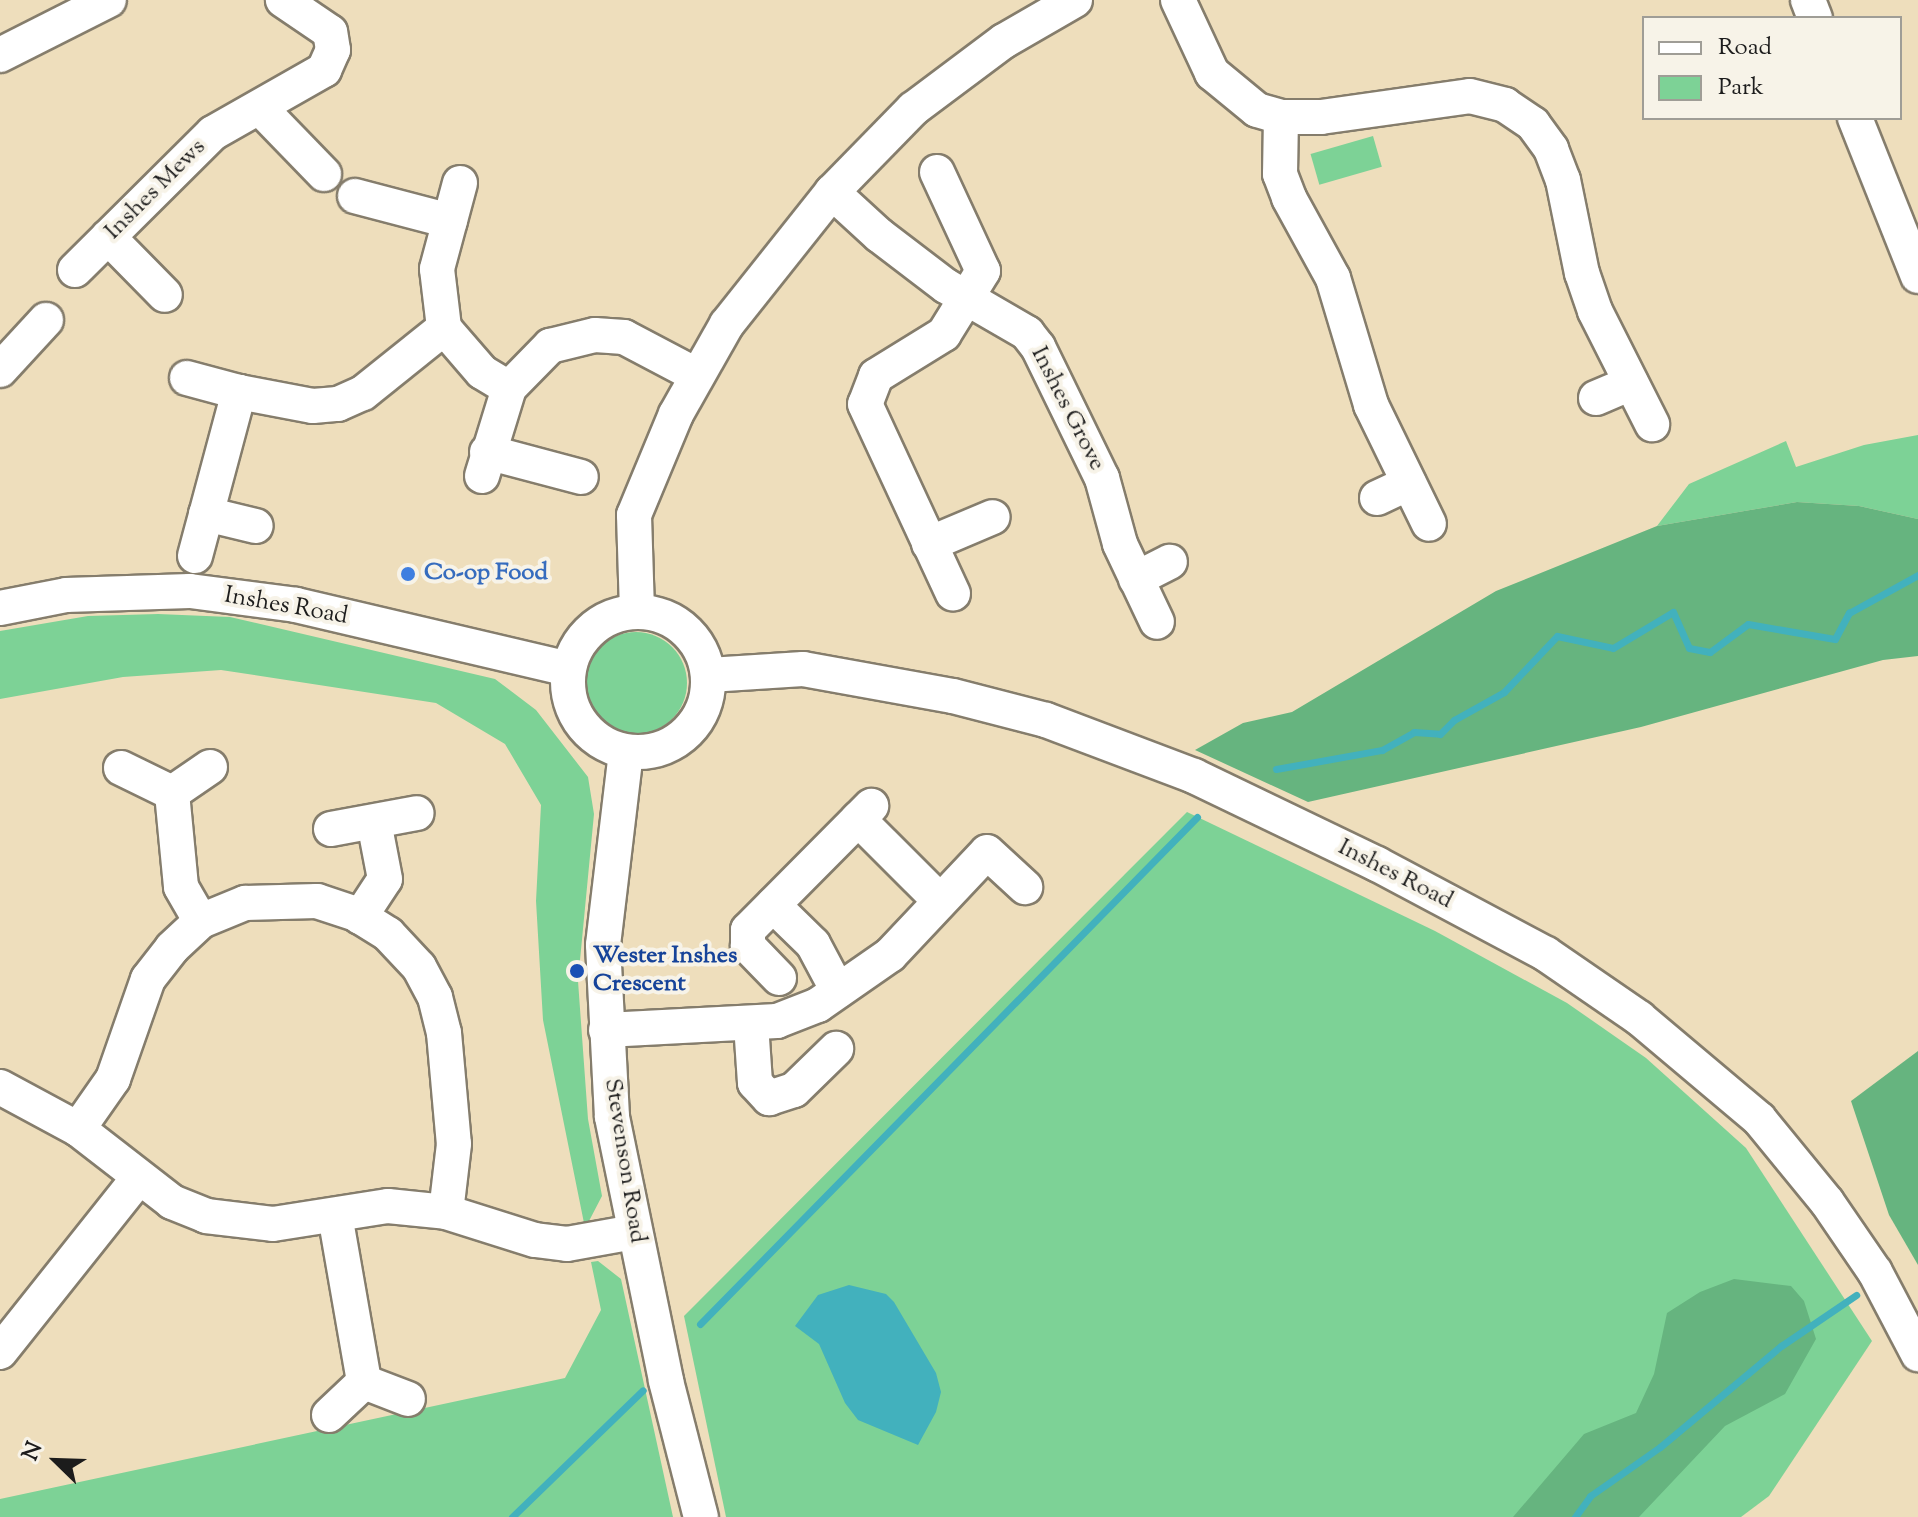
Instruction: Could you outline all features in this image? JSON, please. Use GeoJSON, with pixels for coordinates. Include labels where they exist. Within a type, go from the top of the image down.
{"type":"FeatureCollection","features":[{"type":"Feature","properties":{"kind":"street"},"geometry":{"type":"LineString","coordinates":[[0,55],[109,0]]}},
{"type":"Feature","properties":{"kind":"street","name":"Inshes Mews"},"geometry":{"type":"LineString","coordinates":[[75,270],[213,133],[324,70],[333,50],[330,32],[283,0]]}},
{"type":"Feature","properties":{"kind":"street"},"geometry":{"type":"LineString","coordinates":[[637,611],[634,515],[696,375],[727,324],[832,192],[913,109],[1004,41],[1075,0]]}},
{"type":"Feature","properties":{"kind":"street"},"geometry":{"type":"LineString","coordinates":[[1178,0],[1212,73],[1236,97],[1281,117],[1470,96],[1505,105],[1533,124],[1551,149],[1563,180],[1595,311],[1652,424]]}},
{"type":"Feature","properties":{"kind":"street"},"geometry":{"type":"LineString","coordinates":[[260,108],[324,174]]}},
{"type":"Feature","properties":{"kind":"street"},"geometry":{"type":"LineString","coordinates":[[1281,117],[1280,174],[1333,278],[1371,405],[1429,524]]}},
{"type":"Feature","properties":{"kind":"street"},"geometry":{"type":"LineString","coordinates":[[1856,120],[1918,276]]}},
{"type":"Feature","properties":{"kind":"street"},"geometry":{"type":"LineString","coordinates":[[937,172],[982,262],[983,271],[970,299],[944,334],[876,376],[865,404],[953,594]]}},
{"type":"Feature","properties":{"kind":"street"},"geometry":{"type":"LineString","coordinates":[[460,183],[437,269],[444,328],[482,372],[509,388]]}},
{"type":"Feature","properties":{"kind":"street","name":"Inshes Grove"},"geometry":{"type":"LineString","coordinates":[[832,192],[890,244],[970,299],[1027,333],[1038,347],[1102,478],[1120,544],[1157,622]]}},
{"type":"Feature","properties":{"kind":"street"},"geometry":{"type":"LineString","coordinates":[[355,196],[450,221]]}},
{"type":"Feature","properties":{"kind":"street"},"geometry":{"type":"LineString","coordinates":[[108,237],[165,295]]}},
{"type":"Feature","properties":{"kind":"street"},"geometry":{"type":"LineString","coordinates":[[0,370],[46,320]]}},
{"type":"Feature","properties":{"kind":"street"},"geometry":{"type":"LineString","coordinates":[[187,378],[313,406],[338,404],[363,393],[444,328]]}},
{"type":"Feature","properties":{"kind":"street"},"geometry":{"type":"LineString","coordinates":[[581,477],[484,464],[509,388],[550,346],[595,335],[624,337],[696,375]]}},
{"type":"Feature","properties":{"kind":"street"},"geometry":{"type":"LineString","coordinates":[[1596,398],[1631,383]]}},
{"type":"Feature","properties":{"kind":"street"},"geometry":{"type":"LineString","coordinates":[[195,556],[239,392]]}},
{"type":"Feature","properties":{"kind":"street"},"geometry":{"type":"LineString","coordinates":[[1377,498],[1409,483]]}},
{"type":"Feature","properties":{"kind":"street"},"geometry":{"type":"LineString","coordinates":[[206,514],[256,526]]}},
{"type":"Feature","properties":{"kind":"street"},"geometry":{"type":"LineString","coordinates":[[929,544],[993,517]]}},
{"type":"Feature","properties":{"kind":"street"},"geometry":{"type":"LineString","coordinates":[[1136,579],[1170,562]]}},
{"type":"Feature","properties":{"kind":"street","name":"Inshes Road"},"geometry":{"type":"LineString","coordinates":[[0,608],[66,595],[190,591],[296,605],[568,669]]}},
{"type":"Feature","properties":{"kind":"street"},"geometry":{"type":"LineString","coordinates":[[637,611],[677,622],[698,645],[709,675],[708,696],[687,734],[669,746],[626,752],[596,738],[574,713],[568,669],[577,647],[592,628],[613,616],[637,611]]}},
{"type":"Feature","properties":{"kind":"street","name":"Inshes Road"},"geometry":{"type":"LineString","coordinates":[[709,675],[803,669],[953,696],[1046,720],[1194,776],[1377,864],[1546,954],[1639,1018],[1759,1119],[1827,1202],[1875,1272],[1918,1354]]}},
{"type":"Feature","properties":{"kind":"street","name":"Stevenson Road"},"geometry":{"type":"LineString","coordinates":[[626,752],[603,945],[612,1117],[634,1232],[701,1517]]}},
{"type":"Feature","properties":{"kind":"street"},"geometry":{"type":"LineString","coordinates":[[172,793],[210,767]]}},
{"type":"Feature","properties":{"kind":"street"},"geometry":{"type":"LineString","coordinates":[[121,768],[172,793]]}},
{"type":"Feature","properties":{"kind":"street"},"geometry":{"type":"LineString","coordinates":[[172,793],[181,887],[201,921]]}},
{"type":"Feature","properties":{"kind":"street"},"geometry":{"type":"LineString","coordinates":[[331,829],[417,813]]}},
{"type":"Feature","properties":{"kind":"street"},"geometry":{"type":"LineString","coordinates":[[779,978],[748,946],[748,930],[864,813],[939,900]]}},
{"type":"Feature","properties":{"kind":"street"},"geometry":{"type":"LineString","coordinates":[[360,917],[385,879],[374,822]]}},
{"type":"Feature","properties":{"kind":"street"},"geometry":{"type":"LineString","coordinates":[[606,1030],[777,1021],[838,991],[890,955],[987,852],[1025,887]]}},
{"type":"Feature","properties":{"kind":"street"},"geometry":{"type":"LineString","coordinates":[[78,1129],[113,1079],[148,979],[201,921],[245,903],[284,899],[317,901],[360,917],[388,934],[419,967],[435,997],[444,1033],[454,1144],[446,1212]]}},
{"type":"Feature","properties":{"kind":"street"},"geometry":{"type":"LineString","coordinates":[[773,905],[813,944],[838,991]]}},
{"type":"Feature","properties":{"kind":"street"},"geometry":{"type":"LineString","coordinates":[[751,1024],[755,1083],[769,1098],[794,1090],[836,1049]]}},
{"type":"Feature","properties":{"kind":"street"},"geometry":{"type":"LineString","coordinates":[[0,1087],[78,1129],[137,1180],[172,1202],[241,1222],[335,1215],[388,1206],[446,1212],[535,1240],[567,1244],[634,1232]]}},
{"type":"Feature","properties":{"kind":"street"},"geometry":{"type":"LineString","coordinates":[[0,1352],[137,1180]]}},
{"type":"Feature","properties":{"kind":"street"},"geometry":{"type":"LineString","coordinates":[[335,1215],[364,1382]]}},
{"type":"Feature","properties":{"kind":"street"},"geometry":{"type":"LineString","coordinates":[[364,1382],[408,1399]]}},
{"type":"Feature","properties":{"kind":"street"},"geometry":{"type":"LineString","coordinates":[[329,1415],[364,1382]]}},
{"type":"Feature","properties":{"kind":"green space"},"geometry":{"type":"Polygon","coordinates":[[[1373,136],[1382,167],[1319,185],[1311,154],[1373,136]]]}},
{"type":"Feature","properties":{"kind":"green space"},"geometry":{"type":"Polygon","coordinates":[[[1918,435],[1918,519],[1859,506],[1797,502],[1657,526],[1689,484],[1786,441],[1796,467],[1864,445],[1918,435]]]}},
{"type":"Feature","properties":{"kind":"green space"},"geometry":{"type":"Polygon","coordinates":[[[1797,502],[1859,506],[1918,519],[1918,656],[1883,660],[1641,727],[1308,802],[1195,750],[1243,723],[1292,712],[1496,591],[1657,526],[1797,502]]]}},
{"type":"Feature","properties":{"kind":"green space"},"geometry":{"type":"Polygon","coordinates":[[[158,614],[230,617],[495,679],[536,710],[588,777],[594,814],[578,981],[588,1119],[602,1196],[589,1221],[584,1223],[543,1020],[536,901],[541,805],[505,744],[436,703],[221,670],[123,677],[0,699],[0,631],[88,616],[158,614]]]}},
{"type":"Feature","properties":{"kind":"green space"},"geometry":{"type":"Polygon","coordinates":[[[636,632],[665,640],[679,654],[687,683],[679,712],[665,726],[636,734],[607,726],[593,712],[585,683],[593,654],[607,640],[636,632]]]}},
{"type":"Feature","properties":{"kind":"green space"},"geometry":{"type":"Polygon","coordinates":[[[1187,812],[1435,931],[1567,1003],[1646,1058],[1746,1148],[1872,1341],[1769,1496],[1741,1517],[726,1517],[684,1316],[1187,812]]]}},
{"type":"Feature","properties":{"kind":"green space"},"geometry":{"type":"Polygon","coordinates":[[[1918,1051],[1918,1265],[1889,1215],[1851,1101],[1918,1051]]]}},
{"type":"Feature","properties":{"kind":"green space"},"geometry":{"type":"Polygon","coordinates":[[[598,1261],[621,1279],[673,1517],[0,1517],[0,1499],[565,1378],[601,1310],[591,1262],[598,1261]]]}},
{"type":"Feature","properties":{"kind":"green space"},"geometry":{"type":"Polygon","coordinates":[[[1734,1279],[1791,1286],[1804,1301],[1816,1339],[1785,1394],[1725,1426],[1639,1517],[1513,1517],[1584,1434],[1636,1413],[1654,1374],[1667,1313],[1700,1292],[1734,1279]]]}},
{"type":"Feature","properties":{"kind":"water"},"geometry":{"type":"Polygon","coordinates":[[[849,1285],[886,1294],[894,1302],[936,1373],[941,1392],[936,1412],[918,1445],[858,1420],[845,1403],[819,1344],[795,1326],[818,1295],[849,1285]]]}},
{"type":"Feature","properties":{"kind":"waterway"},"geometry":{"type":"LineString","coordinates":[[1276,769],[1382,750],[1414,732],[1440,734],[1454,720],[1504,692],[1557,636],[1613,648],[1673,612],[1689,648],[1710,652],[1748,624],[1835,639],[1849,613],[1918,575]]}},
{"type":"Feature","properties":{"kind":"waterway"},"geometry":{"type":"LineString","coordinates":[[700,1324],[1197,817]]}},
{"type":"Feature","properties":{"kind":"waterway"},"geometry":{"type":"LineString","coordinates":[[1575,1517],[1590,1496],[1660,1447],[1781,1346],[1856,1295]]}},
{"type":"Feature","properties":{"kind":"waterway"},"geometry":{"type":"LineString","coordinates":[[512,1517],[643,1390]]}},
{"type":"Feature","properties":{"kind":"place","name":"Co-op Food"},"geometry":{"type":"Point","coordinates":[408,574]}},
{"type":"Feature","properties":{"kind":"place","name":"Wester Inshes Crescent"},"geometry":{"type":"Point","coordinates":[577,971]}}]}
